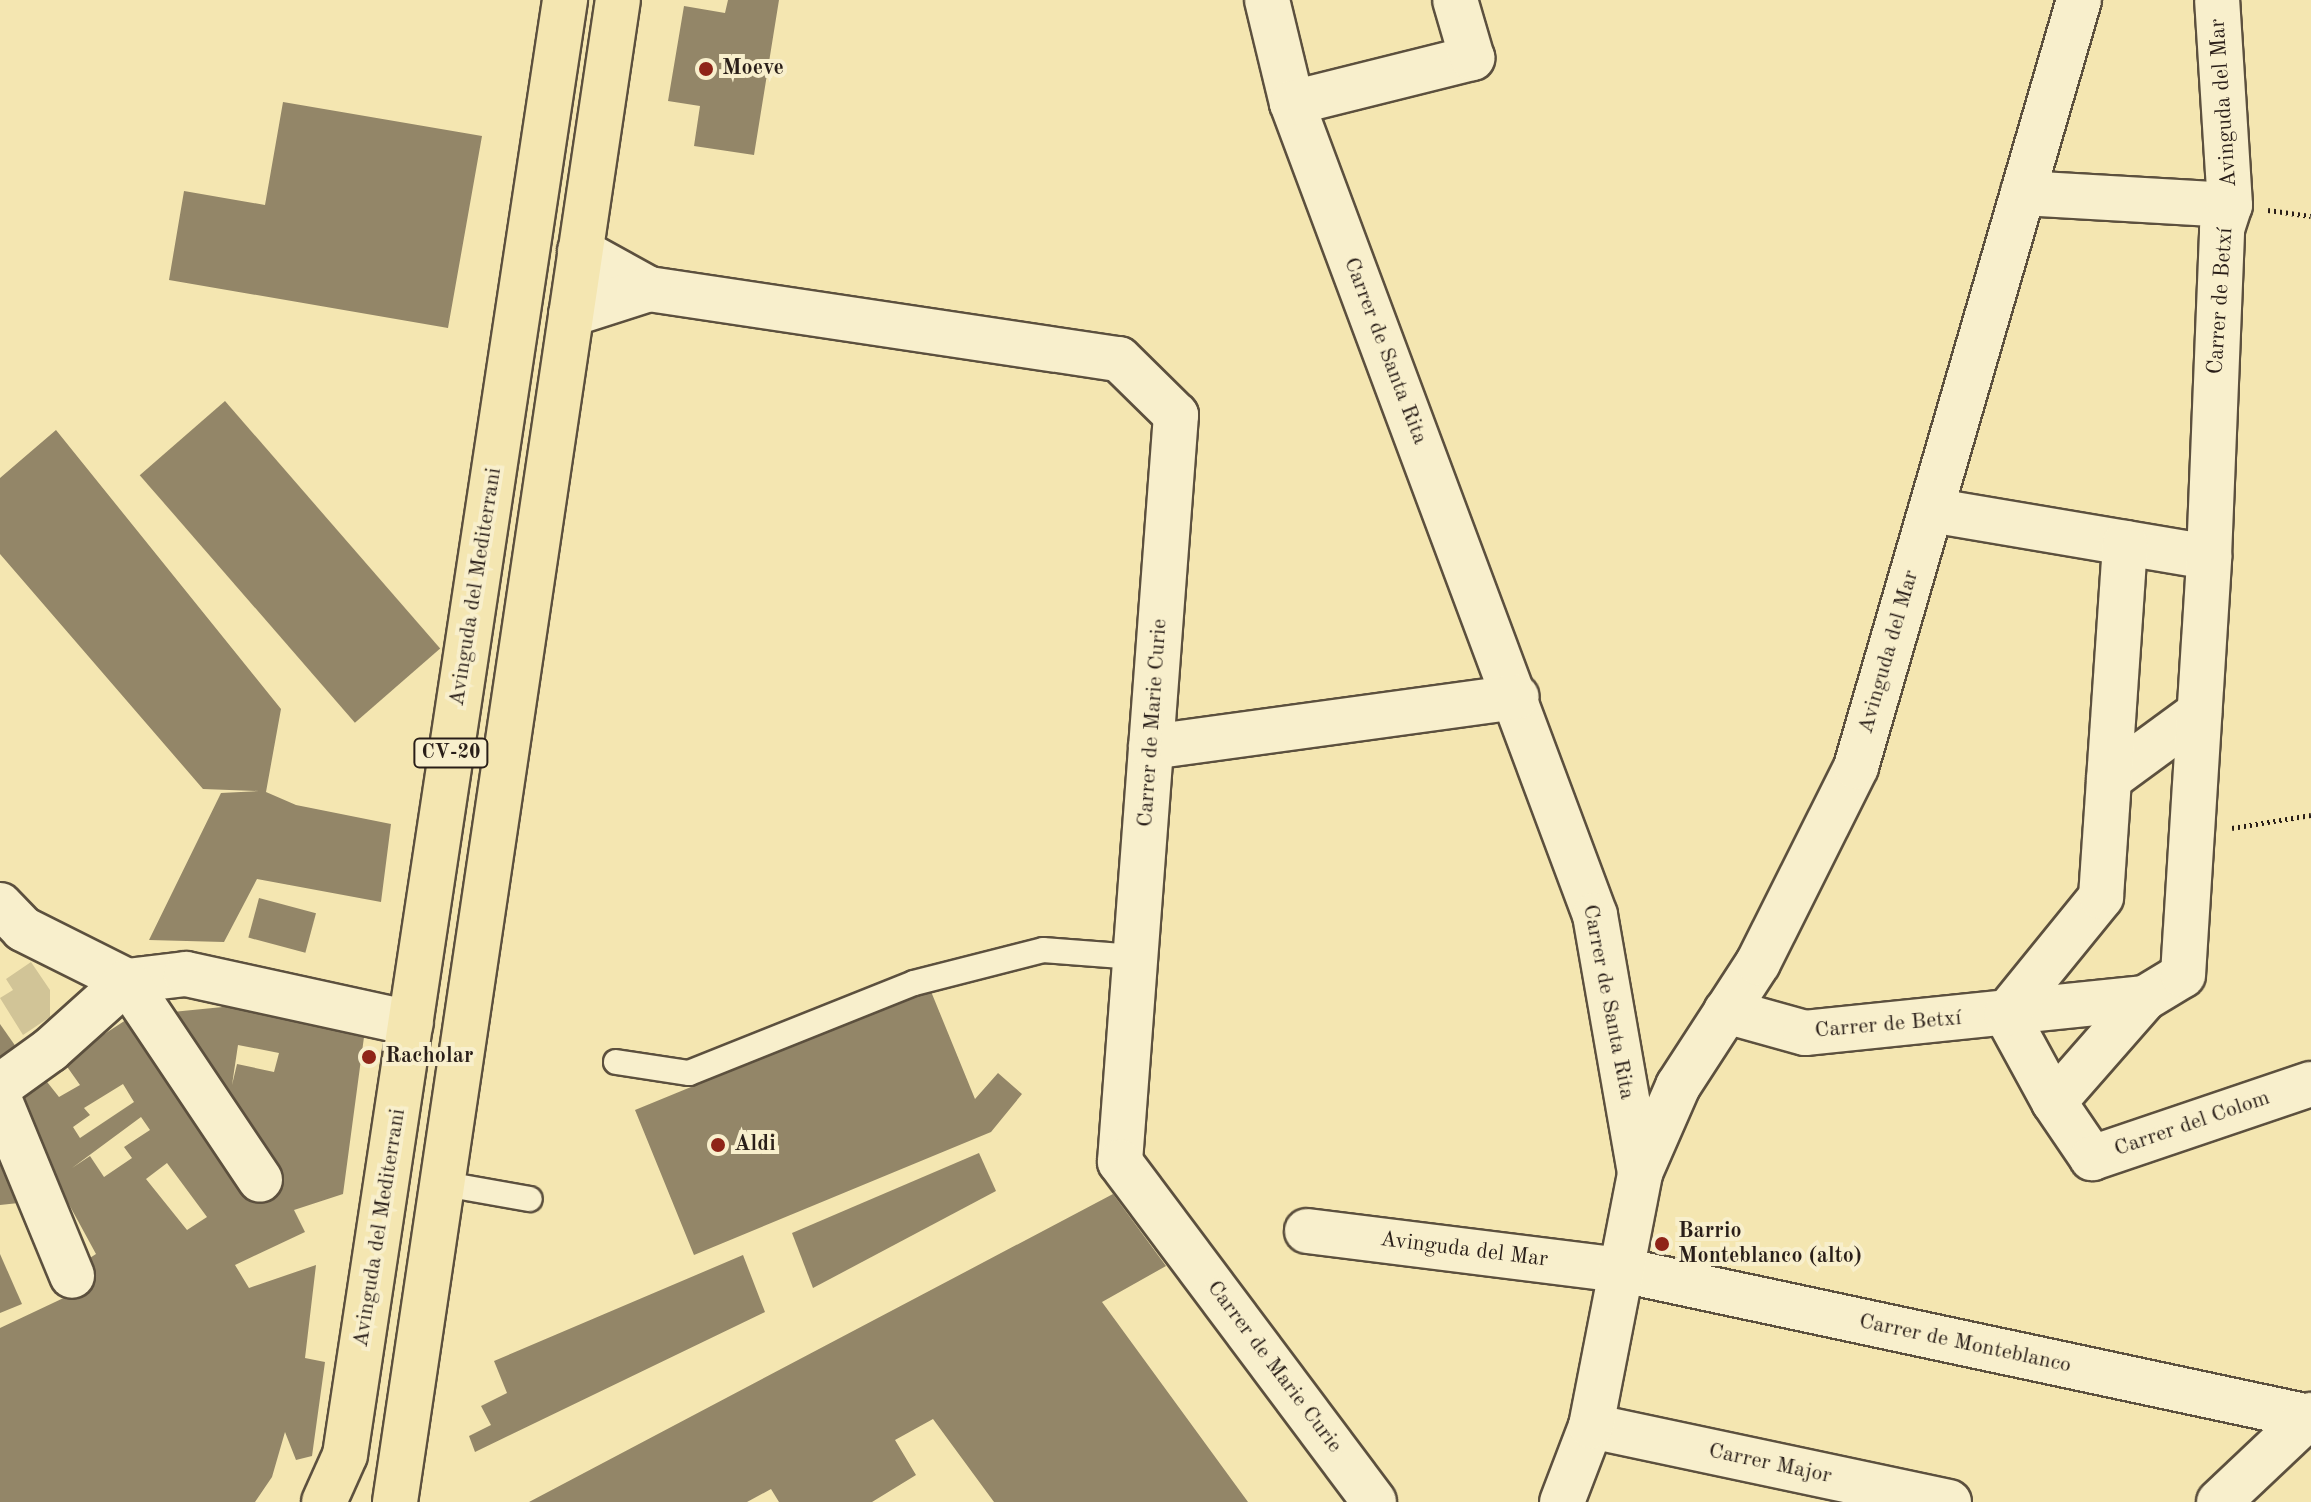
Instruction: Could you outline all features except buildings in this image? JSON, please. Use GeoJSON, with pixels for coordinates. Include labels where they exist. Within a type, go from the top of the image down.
{"type":"FeatureCollection","features":[{"type":"Feature","properties":{"kind":"main road","name":"Avinguda del Mediterrani"},"geometry":{"type":"LineString","coordinates":[[324,1502],[345,1455],[565,0]]}},
{"type":"Feature","properties":{"kind":"main road","name":"CV-20"},"geometry":{"type":"LineString","coordinates":[[395,1502],[439,1183],[618,0]]}},
{"type":"Feature","properties":{"kind":"main road"},"geometry":{"type":"LineString","coordinates":[[333,1502],[345,1502]]}},
{"type":"Feature","properties":{"kind":"street","name":"Carrer de Santa Rita"},"geometry":{"type":"LineString","coordinates":[[1267,0],[1292,103],[1517,697],[1595,915],[1640,1173]]}},
{"type":"Feature","properties":{"kind":"street"},"geometry":{"type":"LineString","coordinates":[[1292,103],[1472,58],[1455,0]]}},
{"type":"Feature","properties":{"kind":"street","name":"Avinguda del Mar"},"geometry":{"type":"LineString","coordinates":[[1562,1502],[1591,1426],[1640,1173],[1678,1086],[1758,963],[1856,767],[2079,0]]}},
{"type":"Feature","properties":{"kind":"street","name":"Avinguda del Mar"},"geometry":{"type":"LineString","coordinates":[[2217,0],[2230,205]]}},
{"type":"Feature","properties":{"kind":"street","name":"Carrer de Betxí"},"geometry":{"type":"LineString","coordinates":[[2023,193],[2230,205],[2222,229],[2209,557],[2183,975],[2145,998],[2054,1102]]}},
{"type":"Feature","properties":{"kind":"street","name":"Carrer de Marie Curie"},"geometry":{"type":"LineString","coordinates":[[580,251],[649,289],[1119,359],[1176,415],[1120,1162],[1374,1502]]}},
{"type":"Feature","properties":{"kind":"street","name":"Carrer de Marie Curie"},"geometry":{"type":"LineString","coordinates":[[571,314],[649,289]]}},
{"type":"Feature","properties":{"kind":"street"},"geometry":{"type":"LineString","coordinates":[[1931,510],[2209,557]]}},
{"type":"Feature","properties":{"kind":"street"},"geometry":{"type":"LineString","coordinates":[[2054,1102],[2006,1014],[2101,897],[2125,543]]}},
{"type":"Feature","properties":{"kind":"street"},"geometry":{"type":"LineString","coordinates":[[1151,747],[1517,697]]}},
{"type":"Feature","properties":{"kind":"street"},"geometry":{"type":"LineString","coordinates":[[2109,779],[2199,713]]}},
{"type":"Feature","properties":{"kind":"street"},"geometry":{"type":"LineString","coordinates":[[0,905],[23,929],[127,981],[260,1180]]}},
{"type":"Feature","properties":{"kind":"street"},"geometry":{"type":"LineString","coordinates":[[0,1086],[50,1050],[127,981],[186,974],[411,1023]]}},
{"type":"Feature","properties":{"kind":"street","name":"Carrer de Betxí"},"geometry":{"type":"LineString","coordinates":[[1726,1011],[1805,1033],[2145,998]]}},
{"type":"Feature","properties":{"kind":"street","name":"Carrer del Colom"},"geometry":{"type":"LineString","coordinates":[[2054,1102],[2092,1158],[2311,1084]]}},
{"type":"Feature","properties":{"kind":"street"},"geometry":{"type":"LineString","coordinates":[[0,1101],[72,1276]]}},
{"type":"Feature","properties":{"kind":"street","name":"Avinguda del Mar"},"geometry":{"type":"LineString","coordinates":[[1307,1231],[1622,1270]]}},
{"type":"Feature","properties":{"kind":"street","name":"Carrer de Monteblanco"},"geometry":{"type":"LineString","coordinates":[[1622,1270],[2310,1416]]}},
{"type":"Feature","properties":{"kind":"street"},"geometry":{"type":"LineString","coordinates":[[2219,1502],[2310,1416]]}},
{"type":"Feature","properties":{"kind":"street","name":"Carrer Major"},"geometry":{"type":"LineString","coordinates":[[1591,1426],[1949,1502]]}},
{"type":"Feature","properties":{"kind":"lane"},"geometry":{"type":"LineString","coordinates":[[616,1062],[689,1073],[914,983],[1043,950],[1135,957]]}},
{"type":"Feature","properties":{"kind":"lane"},"geometry":{"type":"LineString","coordinates":[[439,1183],[530,1199]]}},
{"type":"Feature","properties":{"kind":"path"},"geometry":{"type":"LineString","coordinates":[[2192,835],[2311,815]]}},
{"type":"Feature","properties":{"kind":"shaded area"},"geometry":{"type":"Polygon","coordinates":[[[31,962],[50,990],[50,1017],[23,1035],[0,998],[13,990],[6,979],[31,962]]]}},
{"type":"Feature","properties":{"kind":"place","name":"Moeve"},"geometry":{"type":"Point","coordinates":[706,69]}},
{"type":"Feature","properties":{"kind":"place","name":"Racholar"},"geometry":{"type":"Point","coordinates":[369,1057]}},
{"type":"Feature","properties":{"kind":"place","name":"Aldi"},"geometry":{"type":"Point","coordinates":[718,1145]}},
{"type":"Feature","properties":{"kind":"place","name":"Barrio Monteblanco (alto)"},"geometry":{"type":"Point","coordinates":[1662,1244]}}]}
